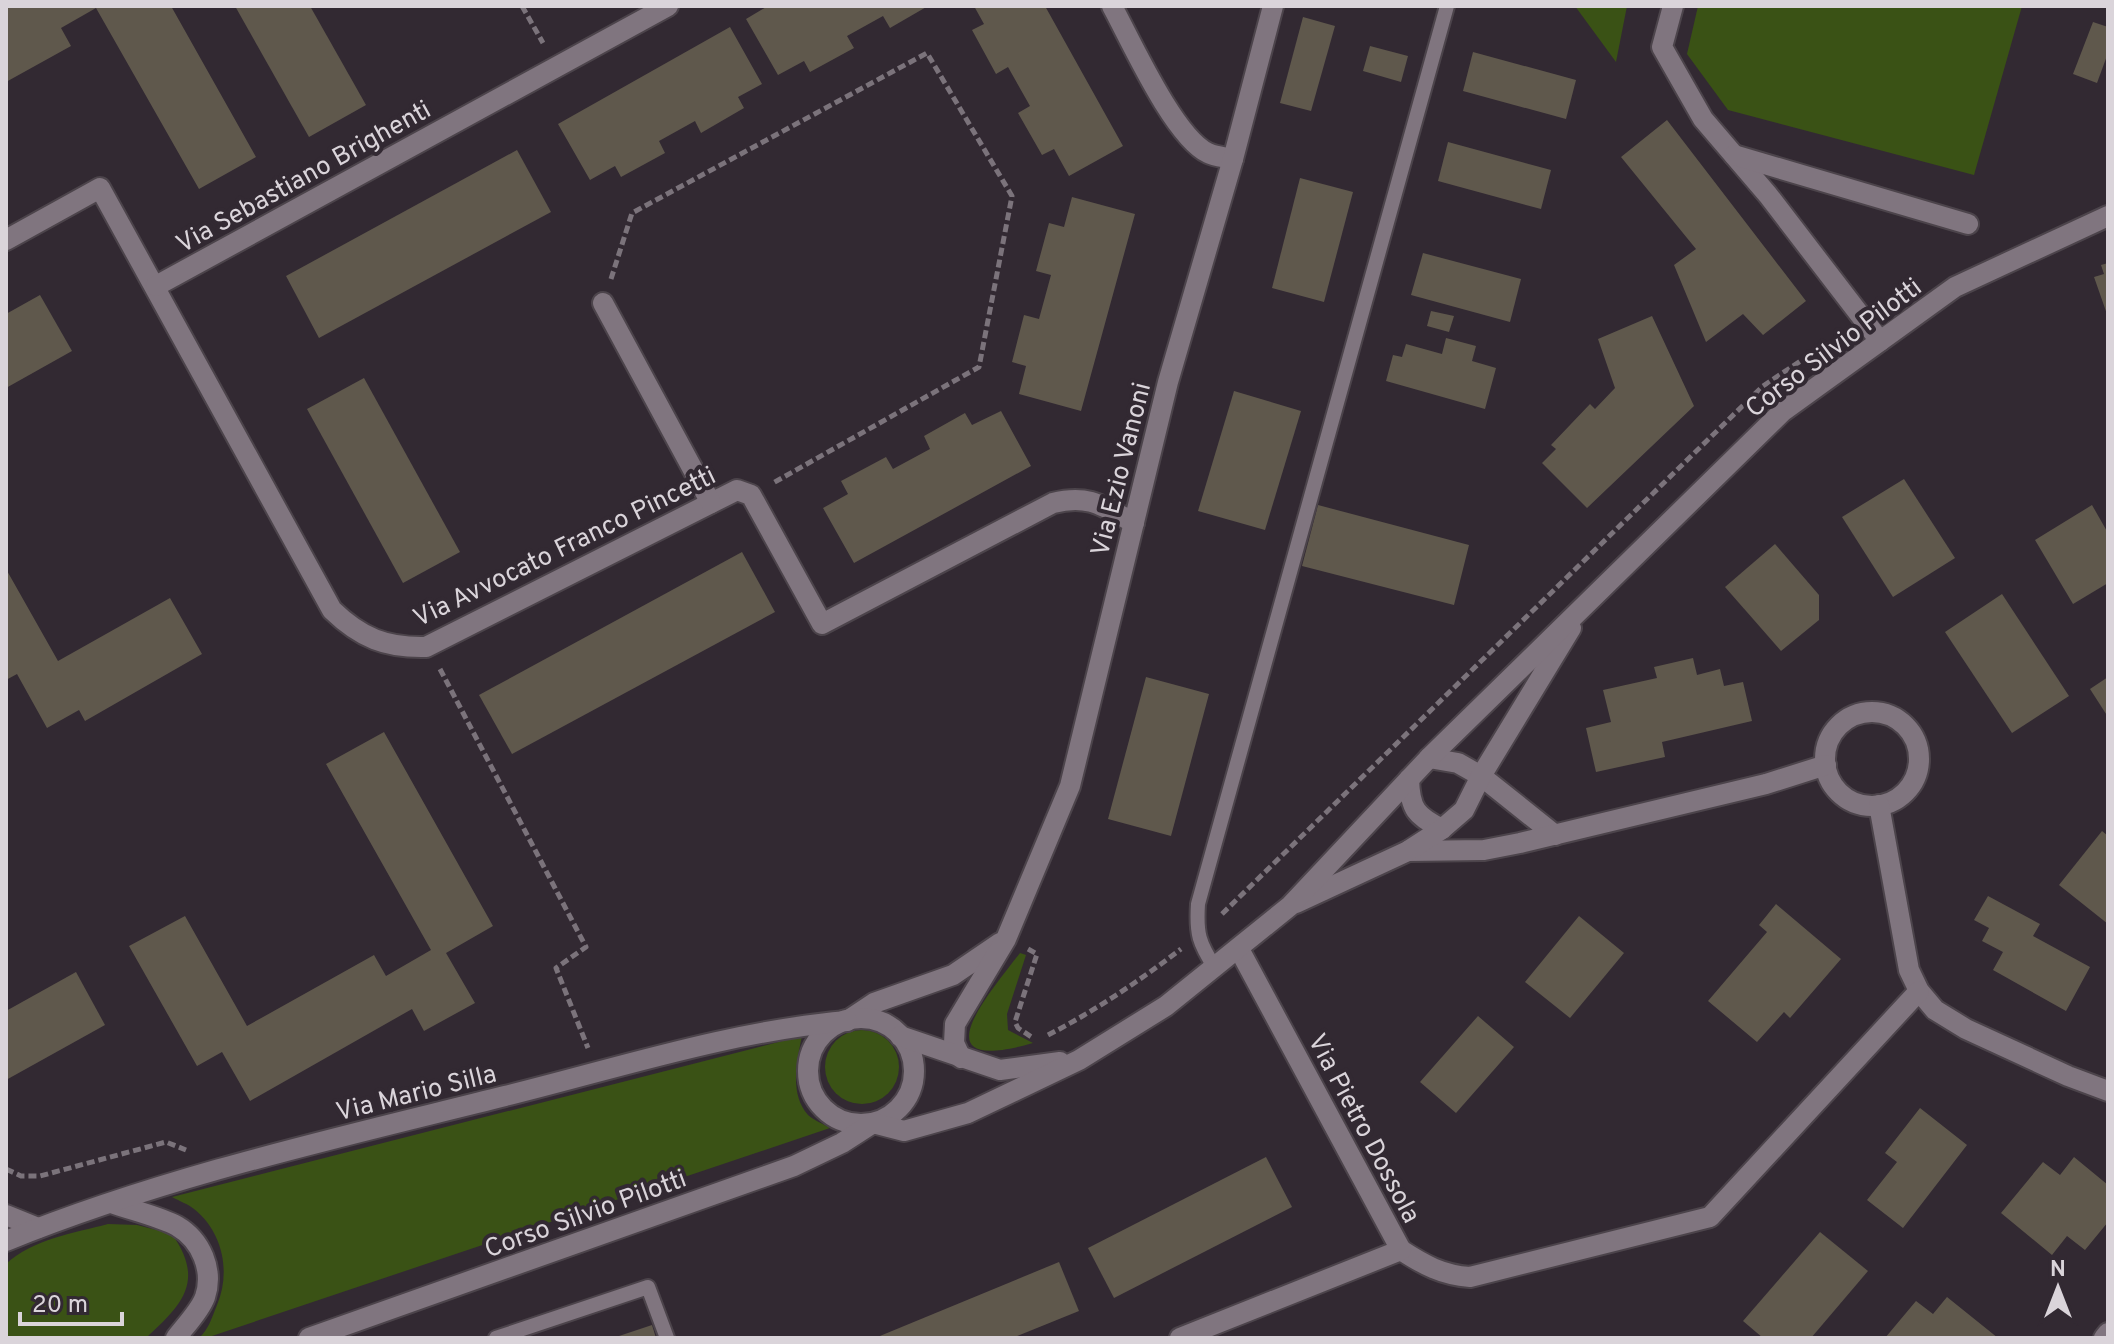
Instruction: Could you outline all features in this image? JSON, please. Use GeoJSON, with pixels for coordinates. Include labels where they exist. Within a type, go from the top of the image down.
{"type":"FeatureCollection","features":[{"type":"Feature","properties":{"kind":"street","name":"Via Sebastiano Brighenti"},"geometry":{"type":"LineString","coordinates":[[156,286],[668,6]]}},
{"type":"Feature","properties":{"kind":"street"},"geometry":{"type":"LineString","coordinates":[[1112,6],[1174,119],[1191,140],[1208,153],[1233,159]]}},
{"type":"Feature","properties":{"kind":"street","name":"Via Ezio Vanoni"},"geometry":{"type":"LineString","coordinates":[[961,1058],[954,1043],[955,1024],[1006,939],[1070,786],[1168,382],[1233,159],[1273,6]]}},
{"type":"Feature","properties":{"kind":"street"},"geometry":{"type":"LineString","coordinates":[[1673,6],[1662,47],[1703,119],[1768,195],[1880,341]]}},
{"type":"Feature","properties":{"kind":"street"},"geometry":{"type":"LineString","coordinates":[[1734,155],[1968,224]]}},
{"type":"Feature","properties":{"kind":"street"},"geometry":{"type":"LineString","coordinates":[[6,240],[100,188],[156,286]]}},
{"type":"Feature","properties":{"kind":"street","name":"Corso Silvio Pilotti"},"geometry":{"type":"LineString","coordinates":[[309,1338],[794,1166],[842,1143],[873,1123],[887,1117],[900,1108],[911,1087],[913,1064],[909,1049],[888,1026],[873,1020],[847,1021],[828,1030],[810,1056],[810,1087],[817,1101],[828,1113],[842,1121],[873,1123],[904,1131],[968,1113],[1079,1060],[1166,1006],[1290,906],[1429,758],[1782,412],[1955,287],[2108,216]]}},
{"type":"Feature","properties":{"kind":"street","name":"Via Avvocato Franco Pincetti"},"geometry":{"type":"LineString","coordinates":[[156,286],[332,610],[350,628],[399,648],[426,647],[737,490],[751,495],[822,624],[1053,503],[1076,498],[1100,504],[1134,523]]}},
{"type":"Feature","properties":{"kind":"street"},"geometry":{"type":"LineString","coordinates":[[603,303],[711,503]]}},
{"type":"Feature","properties":{"kind":"street","name":"Corso Silvio Pilotti"},"geometry":{"type":"LineString","coordinates":[[1290,906],[1408,851],[1464,810],[1481,776],[1588,601]]}},
{"type":"Feature","properties":{"kind":"street"},"geometry":{"type":"LineString","coordinates":[[1872,712],[1887,714],[1901,721],[1912,733],[1920,763],[1916,778],[1907,791],[1879,805],[1850,800],[1838,791],[1826,765],[1826,749],[1832,734],[1842,722],[1872,712]]}},
{"type":"Feature","properties":{"kind":"street"},"geometry":{"type":"LineString","coordinates":[[1429,758],[1458,763],[1481,776],[1555,835]]}},
{"type":"Feature","properties":{"kind":"street"},"geometry":{"type":"LineString","coordinates":[[1408,851],[1484,850],[1766,784],[1826,765]]}},
{"type":"Feature","properties":{"kind":"street"},"geometry":{"type":"LineString","coordinates":[[1409,779],[1415,811],[1424,820],[1442,829]]}},
{"type":"Feature","properties":{"kind":"street"},"geometry":{"type":"LineString","coordinates":[[1879,805],[1909,970],[1919,991],[1935,1010],[1966,1029],[2108,1091]]}},
{"type":"Feature","properties":{"kind":"street"},"geometry":{"type":"LineString","coordinates":[[847,1021],[874,1003],[953,975],[1006,939]]}},
{"type":"Feature","properties":{"kind":"street","name":"Via Pietro Dossola"},"geometry":{"type":"LineString","coordinates":[[1180,1338],[1401,1250],[1239,949]]}},
{"type":"Feature","properties":{"kind":"street"},"geometry":{"type":"LineString","coordinates":[[1401,1250],[1431,1270],[1470,1277],[1710,1217],[1919,991]]}},
{"type":"Feature","properties":{"kind":"street","name":"Via Mario Silla"},"geometry":{"type":"LineString","coordinates":[[6,1241],[112,1203],[303,1147],[758,1032],[847,1021]]}},
{"type":"Feature","properties":{"kind":"street","name":"Corso Silvio Pilotti"},"geometry":{"type":"LineString","coordinates":[[900,1036],[1000,1070],[1079,1060]]}},
{"type":"Feature","properties":{"kind":"street"},"geometry":{"type":"LineString","coordinates":[[112,1203],[175,1224],[191,1235],[204,1255],[208,1275],[205,1298],[178,1337]]}},
{"type":"Feature","properties":{"kind":"street"},"geometry":{"type":"LineString","coordinates":[[6,1215],[38,1228]]}},
{"type":"Feature","properties":{"kind":"street"},"geometry":{"type":"LineString","coordinates":[[2104,1338],[2108,1333]]}},
{"type":"Feature","properties":{"kind":"lane"},"geometry":{"type":"LineString","coordinates":[[1215,968],[1199,943],[1196,926],[1198,904],[1447,6]]}},
{"type":"Feature","properties":{"kind":"lane"},"geometry":{"type":"LineString","coordinates":[[496,1338],[648,1287],[667,1338]]}},
{"type":"Feature","properties":{"kind":"path"},"geometry":{"type":"LineString","coordinates":[[522,6],[556,67]]}},
{"type":"Feature","properties":{"kind":"path"},"geometry":{"type":"LineString","coordinates":[[603,303],[632,213],[927,53],[1012,196],[979,367],[751,495]]}},
{"type":"Feature","properties":{"kind":"path"},"geometry":{"type":"LineString","coordinates":[[426,647],[452,688],[586,947],[556,968],[598,1073]]}},
{"type":"Feature","properties":{"kind":"path"},"geometry":{"type":"LineString","coordinates":[[1006,939],[1037,954],[1015,1022],[1018,1028],[1037,1041]]}},
{"type":"Feature","properties":{"kind":"green space"},"geometry":{"type":"Polygon","coordinates":[[[1575,6],[1627,6],[1616,62],[1575,6]]]}},
{"type":"Feature","properties":{"kind":"green space"},"geometry":{"type":"Polygon","coordinates":[[[1698,6],[2022,6],[1974,175],[1728,110],[1687,54],[1698,6]]]}},
{"type":"Feature","properties":{"kind":"green space"},"geometry":{"type":"Polygon","coordinates":[[[1020,953],[1026,955],[1007,1014],[1008,1030],[1033,1043],[998,1050],[978,1049],[969,1040],[971,1026],[992,989],[1020,953]]]}},
{"type":"Feature","properties":{"kind":"green space"},"geometry":{"type":"Polygon","coordinates":[[[862,1030],[883,1036],[893,1046],[899,1067],[893,1088],[883,1098],[862,1104],[841,1098],[831,1088],[825,1067],[831,1046],[841,1036],[862,1030]]]}},
{"type":"Feature","properties":{"kind":"green space"},"geometry":{"type":"Polygon","coordinates":[[[802,1036],[796,1077],[798,1097],[808,1115],[830,1128],[199,1338],[210,1323],[221,1292],[222,1253],[204,1218],[192,1207],[172,1197],[802,1036]]]}},
{"type":"Feature","properties":{"kind":"green space"},"geometry":{"type":"Polygon","coordinates":[[[108,1224],[137,1225],[172,1234],[187,1265],[188,1279],[179,1303],[170,1314],[146,1338],[6,1338],[6,1264],[41,1243],[108,1224]]]}},
{"type":"Feature","properties":{"kind":"building"},"geometry":{"type":"Polygon","coordinates":[[[7,6],[171,6],[256,157],[199,189],[96,8],[61,28],[71,46],[6,82],[7,6]]]}},
{"type":"Feature","properties":{"kind":"building"},"geometry":{"type":"Polygon","coordinates":[[[235,6],[310,6],[366,105],[309,137],[235,6]]]}},
{"type":"Feature","properties":{"kind":"building"},"geometry":{"type":"Polygon","coordinates":[[[768,6],[928,6],[890,28],[883,16],[847,36],[854,48],[810,72],[804,61],[778,75],[746,19],[768,6]]]}},
{"type":"Feature","properties":{"kind":"building"},"geometry":{"type":"Polygon","coordinates":[[[974,6],[1045,6],[1123,146],[1069,176],[1054,149],[1042,155],[1018,113],[1030,106],[1008,67],[996,74],[972,30],[984,24],[974,6]]]}},
{"type":"Feature","properties":{"kind":"building"},"geometry":{"type":"Polygon","coordinates":[[[1303,17],[1335,26],[1311,111],[1280,103],[1303,17]]]}},
{"type":"Feature","properties":{"kind":"building"},"geometry":{"type":"Polygon","coordinates":[[[2093,22],[2108,27],[2108,53],[2097,83],[2073,74],[2093,22]]]}},
{"type":"Feature","properties":{"kind":"building"},"geometry":{"type":"Polygon","coordinates":[[[730,27],[762,84],[738,97],[744,108],[701,133],[695,121],[659,141],[665,153],[621,177],[615,166],[590,180],[558,124],[730,27]]]}},
{"type":"Feature","properties":{"kind":"building"},"geometry":{"type":"Polygon","coordinates":[[[1370,46],[1408,56],[1401,82],[1363,71],[1370,46]]]}},
{"type":"Feature","properties":{"kind":"building"},"geometry":{"type":"Polygon","coordinates":[[[1473,52],[1576,80],[1566,119],[1463,91],[1473,52]]]}},
{"type":"Feature","properties":{"kind":"building"},"geometry":{"type":"Polygon","coordinates":[[[1667,120],[1806,301],[1763,335],[1743,314],[1706,342],[1674,265],[1696,249],[1621,157],[1667,120]]]}},
{"type":"Feature","properties":{"kind":"building"},"geometry":{"type":"Polygon","coordinates":[[[1448,142],[1551,170],[1541,209],[1438,181],[1448,142]]]}},
{"type":"Feature","properties":{"kind":"building"},"geometry":{"type":"Polygon","coordinates":[[[517,150],[551,212],[319,338],[286,276],[517,150]]]}},
{"type":"Feature","properties":{"kind":"building"},"geometry":{"type":"Polygon","coordinates":[[[1300,178],[1353,192],[1324,302],[1272,288],[1300,178]]]}},
{"type":"Feature","properties":{"kind":"building"},"geometry":{"type":"Polygon","coordinates":[[[1072,197],[1135,214],[1081,411],[1019,394],[1026,366],[1012,362],[1024,315],[1039,319],[1051,275],[1036,271],[1049,223],[1064,227],[1072,197]]]}},
{"type":"Feature","properties":{"kind":"building"},"geometry":{"type":"Polygon","coordinates":[[[1423,253],[1521,279],[1510,322],[1411,295],[1423,253]]]}},
{"type":"Feature","properties":{"kind":"building"},"geometry":{"type":"Polygon","coordinates":[[[2108,263],[2108,317],[2094,277],[2104,274],[2101,265],[2108,263]]]}},
{"type":"Feature","properties":{"kind":"building"},"geometry":{"type":"Polygon","coordinates":[[[40,295],[72,351],[6,388],[6,314],[40,295]]]}},
{"type":"Feature","properties":{"kind":"building"},"geometry":{"type":"Polygon","coordinates":[[[1431,311],[1454,316],[1449,332],[1427,326],[1431,311]]]}},
{"type":"Feature","properties":{"kind":"building"},"geometry":{"type":"Polygon","coordinates":[[[1652,316],[1694,406],[1587,508],[1542,463],[1556,449],[1551,445],[1590,404],[1595,409],[1615,388],[1598,339],[1652,316]]]}},
{"type":"Feature","properties":{"kind":"building"},"geometry":{"type":"Polygon","coordinates":[[[1446,338],[1476,346],[1472,361],[1496,368],[1485,409],[1386,381],[1393,355],[1402,357],[1406,344],[1442,354],[1446,338]]]}},
{"type":"Feature","properties":{"kind":"building"},"geometry":{"type":"Polygon","coordinates":[[[364,378],[460,552],[403,583],[307,409],[364,378]]]}},
{"type":"Feature","properties":{"kind":"building"},"geometry":{"type":"Polygon","coordinates":[[[1234,391],[1301,411],[1265,530],[1198,511],[1234,391]]]}},
{"type":"Feature","properties":{"kind":"building"},"geometry":{"type":"Polygon","coordinates":[[[1001,411],[1031,466],[854,563],[823,508],[848,494],[841,481],[886,457],[893,469],[930,449],[924,436],[965,413],[972,425],[1001,411]]]}},
{"type":"Feature","properties":{"kind":"building"},"geometry":{"type":"Polygon","coordinates":[[[1904,479],[1955,558],[1893,597],[1842,517],[1904,479]]]}},
{"type":"Feature","properties":{"kind":"building"},"geometry":{"type":"Polygon","coordinates":[[[1318,505],[1469,545],[1454,605],[1302,566],[1318,505]]]}},
{"type":"Feature","properties":{"kind":"building"},"geometry":{"type":"Polygon","coordinates":[[[2092,505],[2108,533],[2108,583],[2073,604],[2035,540],[2092,505]]]}},
{"type":"Feature","properties":{"kind":"building"},"geometry":{"type":"Polygon","coordinates":[[[1775,544],[1819,595],[1819,620],[1781,651],[1725,587],[1775,544]]]}},
{"type":"Feature","properties":{"kind":"building"},"geometry":{"type":"Polygon","coordinates":[[[742,552],[775,612],[512,754],[479,695],[742,552]]]}},
{"type":"Feature","properties":{"kind":"building"},"geometry":{"type":"Polygon","coordinates":[[[6,569],[58,661],[170,598],[202,654],[85,721],[79,710],[47,728],[17,674],[6,680],[6,569]]]}},
{"type":"Feature","properties":{"kind":"building"},"geometry":{"type":"Polygon","coordinates":[[[2002,594],[2069,696],[2012,733],[1945,632],[2002,594]]]}},
{"type":"Feature","properties":{"kind":"building"},"geometry":{"type":"Polygon","coordinates":[[[1693,658],[1697,675],[1720,669],[1724,686],[1743,682],[1752,721],[1662,742],[1665,757],[1596,772],[1586,728],[1611,722],[1603,690],[1657,678],[1654,667],[1693,658]]]}},
{"type":"Feature","properties":{"kind":"building"},"geometry":{"type":"Polygon","coordinates":[[[1146,677],[1209,694],[1171,836],[1108,819],[1146,677]]]}},
{"type":"Feature","properties":{"kind":"building"},"geometry":{"type":"Polygon","coordinates":[[[2108,677],[2108,717],[2090,689],[2108,677]]]}},
{"type":"Feature","properties":{"kind":"building"},"geometry":{"type":"Polygon","coordinates":[[[384,732],[493,926],[446,953],[475,1003],[424,1031],[412,1009],[250,1101],[222,1052],[197,1066],[129,946],[185,916],[247,1026],[374,955],[386,976],[431,950],[326,764],[384,732]]]}},
{"type":"Feature","properties":{"kind":"building"},"geometry":{"type":"Polygon","coordinates":[[[2102,831],[2108,836],[2108,924],[2059,885],[2102,831]]]}},
{"type":"Feature","properties":{"kind":"building"},"geometry":{"type":"Polygon","coordinates":[[[1988,896],[2040,924],[2033,936],[2090,967],[2066,1011],[1993,970],[2003,952],[1982,941],[1989,928],[1974,920],[1988,896]]]}},
{"type":"Feature","properties":{"kind":"building"},"geometry":{"type":"Polygon","coordinates":[[[1776,904],[1841,959],[1790,1018],[1784,1012],[1757,1042],[1708,1001],[1767,932],[1759,925],[1776,904]]]}},
{"type":"Feature","properties":{"kind":"building"},"geometry":{"type":"Polygon","coordinates":[[[1579,916],[1624,953],[1570,1018],[1525,982],[1579,916]]]}},
{"type":"Feature","properties":{"kind":"building"},"geometry":{"type":"Polygon","coordinates":[[[76,972],[105,1025],[6,1080],[6,1011],[76,972]]]}},
{"type":"Feature","properties":{"kind":"building"},"geometry":{"type":"Polygon","coordinates":[[[1478,1016],[1514,1047],[1456,1113],[1420,1082],[1478,1016]]]}},
{"type":"Feature","properties":{"kind":"building"},"geometry":{"type":"Polygon","coordinates":[[[1920,1108],[1967,1145],[1903,1228],[1867,1200],[1897,1162],[1885,1153],[1920,1108]]]}},
{"type":"Feature","properties":{"kind":"building"},"geometry":{"type":"Polygon","coordinates":[[[1266,1157],[1292,1207],[1114,1298],[1088,1248],[1266,1157]]]}},
{"type":"Feature","properties":{"kind":"building"},"geometry":{"type":"Polygon","coordinates":[[[2074,1157],[2108,1185],[2108,1222],[2085,1250],[2067,1236],[2052,1255],[2001,1213],[2043,1162],[2060,1175],[2074,1157]]]}},
{"type":"Feature","properties":{"kind":"building"},"geometry":{"type":"Polygon","coordinates":[[[1820,1232],[1868,1271],[1811,1338],[1763,1338],[1743,1321],[1820,1232]]]}},
{"type":"Feature","properties":{"kind":"building"},"geometry":{"type":"Polygon","coordinates":[[[1059,1262],[1079,1311],[1012,1338],[875,1338],[1059,1262]]]}},
{"type":"Feature","properties":{"kind":"building"},"geometry":{"type":"Polygon","coordinates":[[[1947,1297],[1998,1338],[1885,1338],[1916,1301],[1933,1314],[1947,1297]]]}},
{"type":"Feature","properties":{"kind":"building"},"geometry":{"type":"Polygon","coordinates":[[[652,1325],[656,1338],[616,1338],[616,1337],[652,1325]]]}}]}
